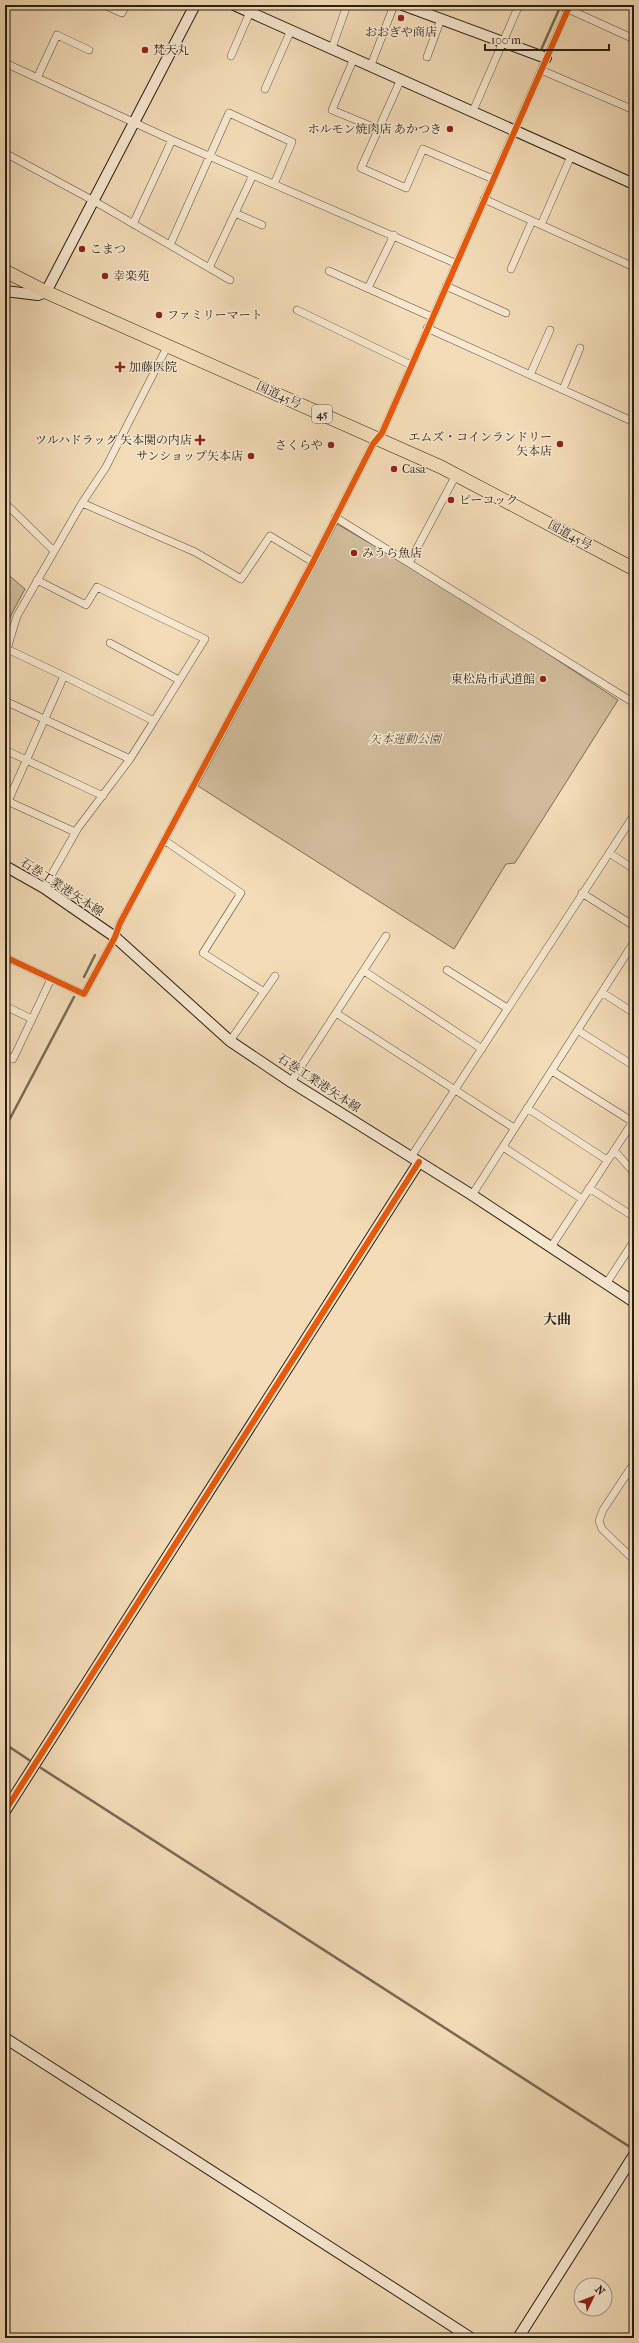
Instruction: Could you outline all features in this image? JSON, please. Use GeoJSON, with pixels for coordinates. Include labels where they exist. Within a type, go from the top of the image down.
{"type":"FeatureCollection","features":[{"type":"Feature","properties":{"kind":"highway","name":"国道45号"},"geometry":{"type":"LineString","coordinates":[[5,271],[46,292],[377,438],[456,475],[634,569]]}},
{"type":"Feature","properties":{"kind":"street"},"geometry":{"type":"LineString","coordinates":[[104,5],[122,13],[126,5]]}},
{"type":"Feature","properties":{"kind":"street"},"geometry":{"type":"LineString","coordinates":[[5,291],[38,295],[46,292],[195,5]]}},
{"type":"Feature","properties":{"kind":"street"},"geometry":{"type":"LineString","coordinates":[[234,5],[634,184]]}},
{"type":"Feature","properties":{"kind":"street"},"geometry":{"type":"LineString","coordinates":[[332,48],[347,5]]}},
{"type":"Feature","properties":{"kind":"street"},"geometry":{"type":"LineString","coordinates":[[371,65],[394,5]]}},
{"type":"Feature","properties":{"kind":"street"},"geometry":{"type":"LineString","coordinates":[[404,5],[546,58]]}},
{"type":"Feature","properties":{"kind":"street"},"geometry":{"type":"LineString","coordinates":[[473,111],[519,5]]}},
{"type":"Feature","properties":{"kind":"street"},"geometry":{"type":"LineString","coordinates":[[5,957],[84,994],[120,923],[313,562],[377,438],[411,365],[455,262],[569,7],[634,39]]}},
{"type":"Feature","properties":{"kind":"street"},"geometry":{"type":"LineString","coordinates":[[231,56],[250,12]]}},
{"type":"Feature","properties":{"kind":"street"},"geometry":{"type":"LineString","coordinates":[[427,57],[441,19]]}},
{"type":"Feature","properties":{"kind":"street"},"geometry":{"type":"LineString","coordinates":[[265,89],[291,30]]}},
{"type":"Feature","properties":{"kind":"street"},"geometry":{"type":"LineString","coordinates":[[37,78],[57,35],[89,50]]}},
{"type":"Feature","properties":{"kind":"street"},"geometry":{"type":"LineString","coordinates":[[354,58],[332,110],[378,129]]}},
{"type":"Feature","properties":{"kind":"street"},"geometry":{"type":"LineString","coordinates":[[5,63],[172,140],[455,262]]}},
{"type":"Feature","properties":{"kind":"street"},"geometry":{"type":"LineString","coordinates":[[541,70],[634,110]]}},
{"type":"Feature","properties":{"kind":"street"},"geometry":{"type":"LineString","coordinates":[[401,79],[361,168],[406,188],[423,149],[493,179]]}},
{"type":"Feature","properties":{"kind":"street"},"geometry":{"type":"LineString","coordinates":[[170,245],[229,114],[292,142],[274,184]]}},
{"type":"Feature","properties":{"kind":"street"},"geometry":{"type":"LineString","coordinates":[[133,224],[172,140]]}},
{"type":"Feature","properties":{"kind":"street"},"geometry":{"type":"LineString","coordinates":[[5,153],[94,201],[230,280]]}},
{"type":"Feature","properties":{"kind":"street"},"geometry":{"type":"LineString","coordinates":[[541,225],[571,156]]}},
{"type":"Feature","properties":{"kind":"street"},"geometry":{"type":"LineString","coordinates":[[209,268],[253,175]]}},
{"type":"Feature","properties":{"kind":"street"},"geometry":{"type":"LineString","coordinates":[[484,199],[634,268]]}},
{"type":"Feature","properties":{"kind":"street"},"geometry":{"type":"LineString","coordinates":[[235,213],[262,225]]}},
{"type":"Feature","properties":{"kind":"street"},"geometry":{"type":"LineString","coordinates":[[511,269],[532,221]]}},
{"type":"Feature","properties":{"kind":"street"},"geometry":{"type":"LineString","coordinates":[[368,288],[394,235]]}},
{"type":"Feature","properties":{"kind":"street"},"geometry":{"type":"LineString","coordinates":[[329,271],[432,317]]}},
{"type":"Feature","properties":{"kind":"street"},"geometry":{"type":"LineString","coordinates":[[446,286],[506,313]]}},
{"type":"Feature","properties":{"kind":"street"},"geometry":{"type":"LineString","coordinates":[[297,310],[411,365]]}},
{"type":"Feature","properties":{"kind":"street"},"geometry":{"type":"LineString","coordinates":[[427,328],[634,422]]}},
{"type":"Feature","properties":{"kind":"street"},"geometry":{"type":"LineString","coordinates":[[530,374],[550,330]]}},
{"type":"Feature","properties":{"kind":"street"},"geometry":{"type":"LineString","coordinates":[[154,721],[6,649],[17,616],[82,503],[106,467],[168,345]]}},
{"type":"Feature","properties":{"kind":"street"},"geometry":{"type":"LineString","coordinates":[[563,389],[580,348]]}},
{"type":"Feature","properties":{"kind":"street"},"geometry":{"type":"LineString","coordinates":[[409,563],[456,475]]}},
{"type":"Feature","properties":{"kind":"street"},"geometry":{"type":"LineString","coordinates":[[5,503],[54,551]]}},
{"type":"Feature","properties":{"kind":"street"},"geometry":{"type":"LineString","coordinates":[[82,503],[195,552],[240,579],[270,536],[313,562]]}},
{"type":"Feature","properties":{"kind":"street"},"geometry":{"type":"LineString","coordinates":[[335,517],[634,703]]}},
{"type":"Feature","properties":{"kind":"street"},"geometry":{"type":"LineString","coordinates":[[37,580],[86,605],[97,587],[205,639],[130,759],[75,832],[44,888]]}},
{"type":"Feature","properties":{"kind":"street"},"geometry":{"type":"LineString","coordinates":[[110,643],[180,680]]}},
{"type":"Feature","properties":{"kind":"street"},"geometry":{"type":"LineString","coordinates":[[64,676],[6,803],[75,832]]}},
{"type":"Feature","properties":{"kind":"street"},"geometry":{"type":"LineString","coordinates":[[5,701],[130,759]]}},
{"type":"Feature","properties":{"kind":"street"},"geometry":{"type":"LineString","coordinates":[[5,750],[103,796]]}},
{"type":"Feature","properties":{"kind":"street"},"geometry":{"type":"LineString","coordinates":[[5,1811],[415,1159],[454,1090],[634,815]]}},
{"type":"Feature","properties":{"kind":"street"},"geometry":{"type":"LineString","coordinates":[[164,840],[241,893],[203,953],[264,992]]}},
{"type":"Feature","properties":{"kind":"street"},"geometry":{"type":"LineString","coordinates":[[609,853],[634,869]]}},
{"type":"Feature","properties":{"kind":"street","name":"石巻工業港矢本線"},"geometry":{"type":"LineString","coordinates":[[5,866],[44,888],[114,937],[230,1041],[291,1082],[472,1195],[634,1302]]}},
{"type":"Feature","properties":{"kind":"street"},"geometry":{"type":"LineString","coordinates":[[582,894],[634,926]]}},
{"type":"Feature","properties":{"kind":"street"},"geometry":{"type":"LineString","coordinates":[[291,1082],[386,936]]}},
{"type":"Feature","properties":{"kind":"street"},"geometry":{"type":"LineString","coordinates":[[472,1195],[527,1108],[603,993],[631,954],[634,942]]}},
{"type":"Feature","properties":{"kind":"street"},"geometry":{"type":"LineString","coordinates":[[364,970],[482,1049]]}},
{"type":"Feature","properties":{"kind":"street"},"geometry":{"type":"LineString","coordinates":[[447,970],[507,1008]]}},
{"type":"Feature","properties":{"kind":"street"},"geometry":{"type":"LineString","coordinates":[[230,1041],[275,976]]}},
{"type":"Feature","properties":{"kind":"street"},"geometry":{"type":"LineString","coordinates":[[5,1055],[13,1059],[51,979]]}},
{"type":"Feature","properties":{"kind":"street"},"geometry":{"type":"LineString","coordinates":[[603,993],[634,1013]]}},
{"type":"Feature","properties":{"kind":"street"},"geometry":{"type":"LineString","coordinates":[[5,1006],[32,1019]]}},
{"type":"Feature","properties":{"kind":"street"},"geometry":{"type":"LineString","coordinates":[[336,1013],[514,1128]]}},
{"type":"Feature","properties":{"kind":"street"},"geometry":{"type":"LineString","coordinates":[[579,1031],[634,1066]]}},
{"type":"Feature","properties":{"kind":"street"},"geometry":{"type":"LineString","coordinates":[[551,1247],[633,1121],[552,1071]]}},
{"type":"Feature","properties":{"kind":"street"},"geometry":{"type":"LineString","coordinates":[[527,1108],[607,1160]]}},
{"type":"Feature","properties":{"kind":"street"},"geometry":{"type":"LineString","coordinates":[[502,1147],[582,1199]]}},
{"type":"Feature","properties":{"kind":"street"},"geometry":{"type":"LineString","coordinates":[[614,1150],[634,1173]]}},
{"type":"Feature","properties":{"kind":"street"},"geometry":{"type":"LineString","coordinates":[[590,1188],[634,1217]]}},
{"type":"Feature","properties":{"kind":"street"},"geometry":{"type":"LineString","coordinates":[[606,1284],[634,1241]]}},
{"type":"Feature","properties":{"kind":"street"},"geometry":{"type":"LineString","coordinates":[[634,1463],[603,1510],[599,1521],[602,1529],[634,1560]]}},
{"type":"Feature","properties":{"kind":"street"},"geometry":{"type":"LineString","coordinates":[[5,2038],[471,2338]]}},
{"type":"Feature","properties":{"kind":"street"},"geometry":{"type":"LineString","coordinates":[[518,2338],[634,2155]]}},
{"type":"Feature","properties":{"kind":"green space","name":"矢本運動公園"},"geometry":{"type":"Polygon","coordinates":[[[337,524],[459,595],[618,700],[515,863],[506,864],[454,949],[198,786],[337,524]]]}},
{"type":"Feature","properties":{"kind":"green space"},"geometry":{"type":"Polygon","coordinates":[[[5,572],[25,589],[12,613],[5,634],[5,572]]]}},
{"type":"Feature","properties":{"kind":"waterway"},"geometry":{"type":"LineString","coordinates":[[541,50],[561,5]]}},
{"type":"Feature","properties":{"kind":"waterway"},"geometry":{"type":"LineString","coordinates":[[84,977],[95,955]]}},
{"type":"Feature","properties":{"kind":"waterway"},"geometry":{"type":"LineString","coordinates":[[5,1128],[74,997]]}},
{"type":"Feature","properties":{"kind":"waterway"},"geometry":{"type":"LineString","coordinates":[[5,1744],[29,1760]]}},
{"type":"Feature","properties":{"kind":"waterway"},"geometry":{"type":"LineString","coordinates":[[41,1768],[630,2147]]}},
{"type":"Feature","properties":{"kind":"cycle path"},"geometry":{"type":"LineString","coordinates":[[5,957],[84,994],[115,937],[120,923],[313,562],[373,444],[382,433],[570,5]]}},
{"type":"Feature","properties":{"kind":"cycle path"},"geometry":{"type":"LineString","coordinates":[[5,1811],[419,1162]]}},
{"type":"Feature","properties":{"kind":"place","name":"おおぎや商店"},"geometry":{"type":"Point","coordinates":[401,18]}},
{"type":"Feature","properties":{"kind":"place","name":"梵天丸"},"geometry":{"type":"Point","coordinates":[145,50]}},
{"type":"Feature","properties":{"kind":"place","name":"ホルモン焼肉店 あかつき"},"geometry":{"type":"Point","coordinates":[450,129]}},
{"type":"Feature","properties":{"kind":"place","name":"こまつ"},"geometry":{"type":"Point","coordinates":[82,249]}},
{"type":"Feature","properties":{"kind":"place","name":"幸楽苑"},"geometry":{"type":"Point","coordinates":[105,276]}},
{"type":"Feature","properties":{"kind":"place","name":"ファミリーマート"},"geometry":{"type":"Point","coordinates":[159,315]}},
{"type":"Feature","properties":{"kind":"place","name":"加藤医院"},"geometry":{"type":"Point","coordinates":[120,367]}},
{"type":"Feature","properties":{"kind":"place","name":"ツルハドラッグ 矢本関の内店"},"geometry":{"type":"Point","coordinates":[200,440]}},
{"type":"Feature","properties":{"kind":"place","name":"エムズ・コインランドリー 矢本店"},"geometry":{"type":"Point","coordinates":[560,444]}},
{"type":"Feature","properties":{"kind":"place","name":"さくらや"},"geometry":{"type":"Point","coordinates":[331,445]}},
{"type":"Feature","properties":{"kind":"place","name":"サンショップ矢本店"},"geometry":{"type":"Point","coordinates":[251,456]}},
{"type":"Feature","properties":{"kind":"place","name":"Casa"},"geometry":{"type":"Point","coordinates":[394,469]}},
{"type":"Feature","properties":{"kind":"place","name":"ピーコック"},"geometry":{"type":"Point","coordinates":[451,500]}},
{"type":"Feature","properties":{"kind":"place","name":"みうら魚店"},"geometry":{"type":"Point","coordinates":[354,553]}},
{"type":"Feature","properties":{"kind":"place","name":"東松島市武道館"},"geometry":{"type":"Point","coordinates":[543,679]}},
{"type":"Feature","properties":{"kind":"district","name":"大曲"},"geometry":{"type":"Point","coordinates":[557,1319]}}]}
